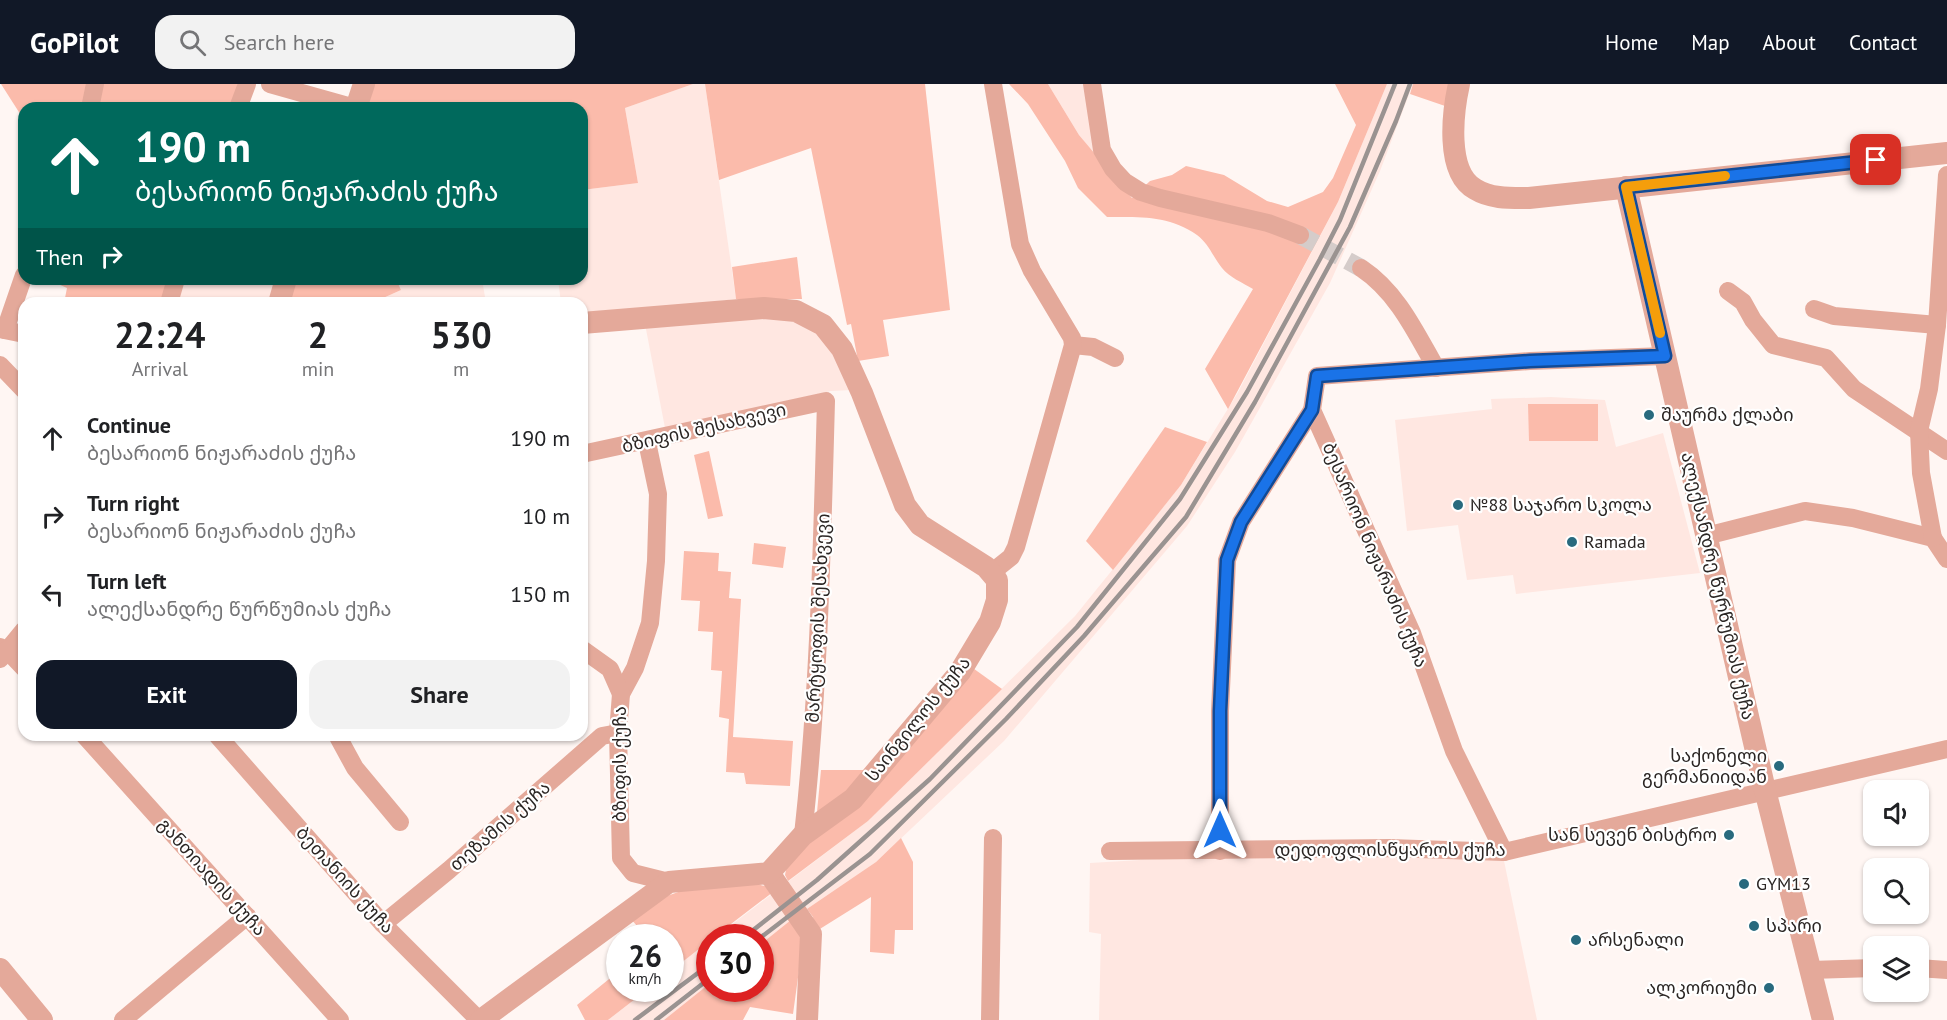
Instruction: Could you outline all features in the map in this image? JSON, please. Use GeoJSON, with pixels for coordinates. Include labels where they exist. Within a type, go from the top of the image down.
{"type":"FeatureCollection","features":[{"type":"Feature","properties":{"kind":"street"},"geometry":{"type":"LineString","coordinates":[[91,102],[95,84]]}},
{"type":"Feature","properties":{"kind":"street"},"geometry":{"type":"LineString","coordinates":[[240,102],[247,84]]}},
{"type":"Feature","properties":{"kind":"street"},"geometry":{"type":"LineString","coordinates":[[270,84],[334,102]]}},
{"type":"Feature","properties":{"kind":"street"},"geometry":{"type":"LineString","coordinates":[[357,102],[364,84]]}},
{"type":"Feature","properties":{"kind":"street"},"geometry":{"type":"LineString","coordinates":[[588,323],[764,308],[796,311],[823,325],[842,349],[905,505],[920,525],[986,567],[991,573],[1011,556],[1016,546],[1073,345],[1072,338],[1032,271],[1020,244],[993,84]]}},
{"type":"Feature","properties":{"kind":"street"},"geometry":{"type":"LineString","coordinates":[[1092,84],[1102,150],[1113,169],[1125,182],[1141,192],[1160,198],[1268,223],[1300,235]]}},
{"type":"Feature","properties":{"kind":"street"},"geometry":{"type":"LineString","coordinates":[[1459,84],[1451,119],[1455,149],[1463,177],[1474,189],[1498,197],[1529,198],[1947,153]]}},
{"type":"Feature","properties":{"kind":"street"},"geometry":{"type":"LineString","coordinates":[[1947,175],[1944,268],[1929,389],[1919,431],[1921,473],[1933,538],[1947,560]]}},
{"type":"Feature","properties":{"kind":"street","name":"ალექსანდრე წურწუმიას ქუჩა"},"geometry":{"type":"LineString","coordinates":[[1626,187],[1765,790],[1823,1020]]}},
{"type":"Feature","properties":{"kind":"street"},"geometry":{"type":"LineString","coordinates":[[1361,267],[1381,281],[1408,318],[1436,368]]}},
{"type":"Feature","properties":{"kind":"street"},"geometry":{"type":"LineString","coordinates":[[18,333],[3,330],[20,285]]}},
{"type":"Feature","properties":{"kind":"street"},"geometry":{"type":"LineString","coordinates":[[1728,291],[1743,302],[1753,320],[1773,345],[1826,358],[1854,389],[1947,451]]}},
{"type":"Feature","properties":{"kind":"street"},"geometry":{"type":"LineString","coordinates":[[1814,309],[1834,316],[1937,325]]}},
{"type":"Feature","properties":{"kind":"street"},"geometry":{"type":"LineString","coordinates":[[1073,345],[1093,347],[1115,358]]}},
{"type":"Feature","properties":{"kind":"street"},"geometry":{"type":"LineString","coordinates":[[1221,851],[1220,711],[1227,560],[1241,522],[1312,410],[1317,376],[1665,356]]}},
{"type":"Feature","properties":{"kind":"street"},"geometry":{"type":"LineString","coordinates":[[0,365],[18,384]]}},
{"type":"Feature","properties":{"kind":"street","name":"ბზიფის შესახვევი"},"geometry":{"type":"LineString","coordinates":[[588,453],[647,442],[826,401]]}},
{"type":"Feature","properties":{"kind":"street","name":"მარტყოფის შესახვევი"},"geometry":{"type":"LineString","coordinates":[[803,835],[812,752],[822,571],[826,401]]}},
{"type":"Feature","properties":{"kind":"street","name":"ბესარიონ ნიჟარაძის ქუჩა"},"geometry":{"type":"LineString","coordinates":[[1312,410],[1412,633],[1454,751],[1504,852]]}},
{"type":"Feature","properties":{"kind":"street","name":"ბზიფის ქუჩა"},"geometry":{"type":"LineString","coordinates":[[647,442],[658,494],[650,623],[635,668],[621,694],[618,733],[621,858],[633,873],[669,882]]}},
{"type":"Feature","properties":{"kind":"street"},"geometry":{"type":"LineString","coordinates":[[1706,536],[1804,511],[1853,518],[1933,538]]}},
{"type":"Feature","properties":{"kind":"street","name":"საინგილოს ქუჩა"},"geometry":{"type":"LineString","coordinates":[[773,879],[803,835],[853,799],[960,672],[990,622],[994,611],[997,600],[997,580],[991,573]]}},
{"type":"Feature","properties":{"kind":"street"},"geometry":{"type":"LineString","coordinates":[[18,636],[2,652],[18,664]]}},
{"type":"Feature","properties":{"kind":"street"},"geometry":{"type":"LineString","coordinates":[[588,653],[610,669],[621,694]]}},
{"type":"Feature","properties":{"kind":"street","name":"თეზამის ქუჩა"},"geometry":{"type":"LineString","coordinates":[[383,924],[450,870],[602,736],[618,733]]}},
{"type":"Feature","properties":{"kind":"street","name":"განთიადის ქუჩა"},"geometry":{"type":"LineString","coordinates":[[89,741],[340,1020]]}},
{"type":"Feature","properties":{"kind":"street","name":"ბეთანიის ქუჩა"},"geometry":{"type":"LineString","coordinates":[[222,741],[383,924],[480,1020]]}},
{"type":"Feature","properties":{"kind":"street"},"geometry":{"type":"LineString","coordinates":[[341,741],[355,768],[400,822]]}},
{"type":"Feature","properties":{"kind":"street","name":"დედოფლისწყაროს ქუჩა"},"geometry":{"type":"LineString","coordinates":[[1110,851],[1390,848],[1504,852],[1947,749]]}},
{"type":"Feature","properties":{"kind":"street"},"geometry":{"type":"LineString","coordinates":[[990,1020],[993,838]]}},
{"type":"Feature","properties":{"kind":"street"},"geometry":{"type":"LineString","coordinates":[[480,1020],[669,882],[773,879],[811,934],[807,1020]]}},
{"type":"Feature","properties":{"kind":"street"},"geometry":{"type":"LineString","coordinates":[[123,1020],[247,916]]}},
{"type":"Feature","properties":{"kind":"street"},"geometry":{"type":"LineString","coordinates":[[1812,970],[1863,968]]}},
{"type":"Feature","properties":{"kind":"street"},"geometry":{"type":"LineString","coordinates":[[0,969],[42,1020]]}},
{"type":"Feature","properties":{"kind":"street"},"geometry":{"type":"LineString","coordinates":[[1929,969],[1947,970]]}},
{"type":"Feature","properties":{"kind":"shaded area"},"geometry":{"type":"Polygon","coordinates":[[[1,84],[239,85],[233,102],[18,102],[18,111],[1,84]]]}},
{"type":"Feature","properties":{"kind":"shaded area"},"geometry":{"type":"Polygon","coordinates":[[[374,84],[693,84],[625,108],[638,183],[588,189],[588,102],[367,102],[374,84]]]}},
{"type":"Feature","properties":{"kind":"shaded area"},"geometry":{"type":"Polygon","coordinates":[[[693,84],[705,84],[736,299],[588,317],[588,297],[560,297],[559,285],[588,285],[588,189],[638,183],[625,108],[693,84]]]}},
{"type":"Feature","properties":{"kind":"shaded area"},"geometry":{"type":"Polygon","coordinates":[[[705,84],[925,84],[950,310],[883,320],[889,356],[858,361],[851,324],[847,325],[811,148],[719,180],[705,84]]]}},
{"type":"Feature","properties":{"kind":"shaded area"},"geometry":{"type":"Polygon","coordinates":[[[1009,84],[1048,84],[1079,135],[1132,198],[1150,181],[1172,175],[1186,166],[1224,175],[1267,201],[1288,207],[1323,192],[1333,178],[1356,125],[1335,84],[1387,84],[1338,202],[1228,409],[1205,369],[1253,289],[1225,271],[1205,242],[1186,228],[1154,218],[1107,217],[1078,188],[1065,161],[1028,104],[1009,84]]]}},
{"type":"Feature","properties":{"kind":"shaded area"},"geometry":{"type":"Polygon","coordinates":[[[1048,84],[1084,84],[1101,163],[1079,135],[1048,84]]]}},
{"type":"Feature","properties":{"kind":"shaded area"},"geometry":{"type":"Polygon","coordinates":[[[1387,84],[1413,84],[1380,171],[1330,283],[1235,452],[1187,526],[1004,741],[876,862],[774,935],[774,924],[732,924],[868,821],[1075,616],[1181,485],[1237,394],[1338,202],[1387,84]]]}},
{"type":"Feature","properties":{"kind":"shaded area"},"geometry":{"type":"Polygon","coordinates":[[[1413,84],[1453,84],[1448,107],[1410,94],[1413,84]]]}},
{"type":"Feature","properties":{"kind":"shaded area"},"geometry":{"type":"Polygon","coordinates":[[[797,257],[802,299],[736,299],[732,267],[797,257]]]}},
{"type":"Feature","properties":{"kind":"shaded area"},"geometry":{"type":"Polygon","coordinates":[[[60,285],[167,285],[163,297],[65,297],[67,288],[60,285]]]}},
{"type":"Feature","properties":{"kind":"shaded area"},"geometry":{"type":"Polygon","coordinates":[[[183,285],[275,285],[269,297],[179,297],[183,285]]]}},
{"type":"Feature","properties":{"kind":"shaded area"},"geometry":{"type":"Polygon","coordinates":[[[295,285],[399,285],[401,290],[385,297],[290,297],[295,285]]]}},
{"type":"Feature","properties":{"kind":"shaded area"},"geometry":{"type":"Polygon","coordinates":[[[399,285],[483,285],[485,297],[385,297],[401,290],[399,285]]]}},
{"type":"Feature","properties":{"kind":"shaded area"},"geometry":{"type":"Polygon","coordinates":[[[778,315],[801,320],[825,340],[852,390],[831,391],[665,428],[645,324],[778,315]]]}},
{"type":"Feature","properties":{"kind":"shaded area"},"geometry":{"type":"Polygon","coordinates":[[[1551,397],[1605,400],[1616,447],[1663,433],[1700,573],[1516,594],[1513,575],[1467,580],[1458,525],[1407,531],[1395,420],[1492,409],[1491,399],[1551,397]]]}},
{"type":"Feature","properties":{"kind":"shaded area"},"geometry":{"type":"Polygon","coordinates":[[[1528,404],[1598,404],[1598,441],[1529,441],[1528,404]]]}},
{"type":"Feature","properties":{"kind":"shaded area"},"geometry":{"type":"Polygon","coordinates":[[[1165,427],[1207,442],[1181,485],[1113,570],[1086,541],[1165,427]]]}},
{"type":"Feature","properties":{"kind":"shaded area"},"geometry":{"type":"Polygon","coordinates":[[[709,451],[723,516],[708,519],[694,455],[709,451]]]}},
{"type":"Feature","properties":{"kind":"shaded area"},"geometry":{"type":"Polygon","coordinates":[[[754,543],[786,547],[783,568],[752,564],[754,543]]]}},
{"type":"Feature","properties":{"kind":"shaded area"},"geometry":{"type":"Polygon","coordinates":[[[684,551],[719,553],[718,571],[731,572],[729,598],[741,599],[733,737],[793,741],[790,786],[746,784],[744,773],[726,772],[729,719],[719,717],[722,671],[711,670],[713,632],[698,631],[700,601],[681,600],[684,551]]]}},
{"type":"Feature","properties":{"kind":"shaded area"},"geometry":{"type":"Polygon","coordinates":[[[970,666],[1002,689],[868,821],[788,881],[785,875],[788,860],[970,666]]]}},
{"type":"Feature","properties":{"kind":"shaded area"},"geometry":{"type":"Polygon","coordinates":[[[821,770],[869,770],[844,798],[817,812],[821,770]]]}},
{"type":"Feature","properties":{"kind":"shaded area"},"geometry":{"type":"Polygon","coordinates":[[[901,838],[913,862],[913,930],[895,930],[894,954],[870,952],[871,897],[815,932],[813,917],[807,909],[876,862],[901,838]]]}},
{"type":"Feature","properties":{"kind":"shaded area"},"geometry":{"type":"Polygon","coordinates":[[[1503,856],[1537,1020],[1099,1020],[1101,934],[1089,932],[1090,863],[1191,857],[1503,856]]]}},
{"type":"Feature","properties":{"kind":"shaded area"},"geometry":{"type":"Polygon","coordinates":[[[750,882],[768,887],[773,892],[731,924],[696,924],[696,951],[684,961],[684,924],[635,924],[629,917],[664,897],[687,889],[750,882]]]}},
{"type":"Feature","properties":{"kind":"shaded area"},"geometry":{"type":"Polygon","coordinates":[[[791,920],[803,941],[793,1014],[750,1007],[743,1020],[664,1020],[696,994],[696,1002],[774,1002],[774,934],[791,920]]]}},
{"type":"Feature","properties":{"kind":"shaded area"},"geometry":{"type":"Polygon","coordinates":[[[696,951],[696,994],[664,1020],[608,1020],[631,1002],[684,1002],[684,961],[696,951]]]}},
{"type":"Feature","properties":{"kind":"shaded area"},"geometry":{"type":"Polygon","coordinates":[[[606,982],[606,1002],[631,1002],[608,1020],[585,1020],[577,1005],[606,982]]]}},
{"type":"Feature","properties":{"kind":"tunnel"},"geometry":{"type":"LineString","coordinates":[[1300,235],[1361,268]]}},
{"type":"Feature","properties":{"kind":"railway"},"geometry":{"type":"LineString","coordinates":[[761,924],[817,880],[930,779],[1077,627],[1180,499],[1247,392],[1320,259],[1340,220],[1395,84]]}},
{"type":"Feature","properties":{"kind":"railway"},"geometry":{"type":"LineString","coordinates":[[774,927],[870,854],[1006,719],[1084,636],[1186,517],[1255,402],[1350,227],[1410,84]]}},
{"type":"Feature","properties":{"kind":"railway"},"geometry":{"type":"LineString","coordinates":[[635,1020],[696,974]]}},
{"type":"Feature","properties":{"kind":"railway"},"geometry":{"type":"LineString","coordinates":[[656,1020],[696,989]]}},
{"type":"Feature","properties":{"kind":"slow traffic"},"geometry":{"type":"LineString","coordinates":[[1660,333],[1626,187],[1725,176]]}},
{"type":"Feature","properties":{"kind":"place","name":"შაურმა ქლაბი"},"geometry":{"type":"Point","coordinates":[1649,415]}},
{"type":"Feature","properties":{"kind":"place","name":"№88 საჯარო სკოლა"},"geometry":{"type":"Point","coordinates":[1458,505]}},
{"type":"Feature","properties":{"kind":"place","name":"Ramada"},"geometry":{"type":"Point","coordinates":[1572,542]}},
{"type":"Feature","properties":{"kind":"place","name":"საქონელი გერმანიიდან"},"geometry":{"type":"Point","coordinates":[1779,766]}},
{"type":"Feature","properties":{"kind":"place","name":"სან სევენ ბისტრო"},"geometry":{"type":"Point","coordinates":[1729,835]}},
{"type":"Feature","properties":{"kind":"place","name":"GYM13"},"geometry":{"type":"Point","coordinates":[1744,884]}},
{"type":"Feature","properties":{"kind":"place","name":"სპარი"},"geometry":{"type":"Point","coordinates":[1754,926]}},
{"type":"Feature","properties":{"kind":"place","name":"არსენალი"},"geometry":{"type":"Point","coordinates":[1576,940]}},
{"type":"Feature","properties":{"kind":"place","name":"ალკორიუმი"},"geometry":{"type":"Point","coordinates":[1769,988]}},
{"type":"Feature","properties":{"kind":"route"},"geometry":{"type":"LineString","coordinates":[[1220,830],[1220,711],[1227,560],[1241,522],[1312,410],[1317,376],[1530,361],[1665,356],[1626,187],[1876,160]]}}]}
